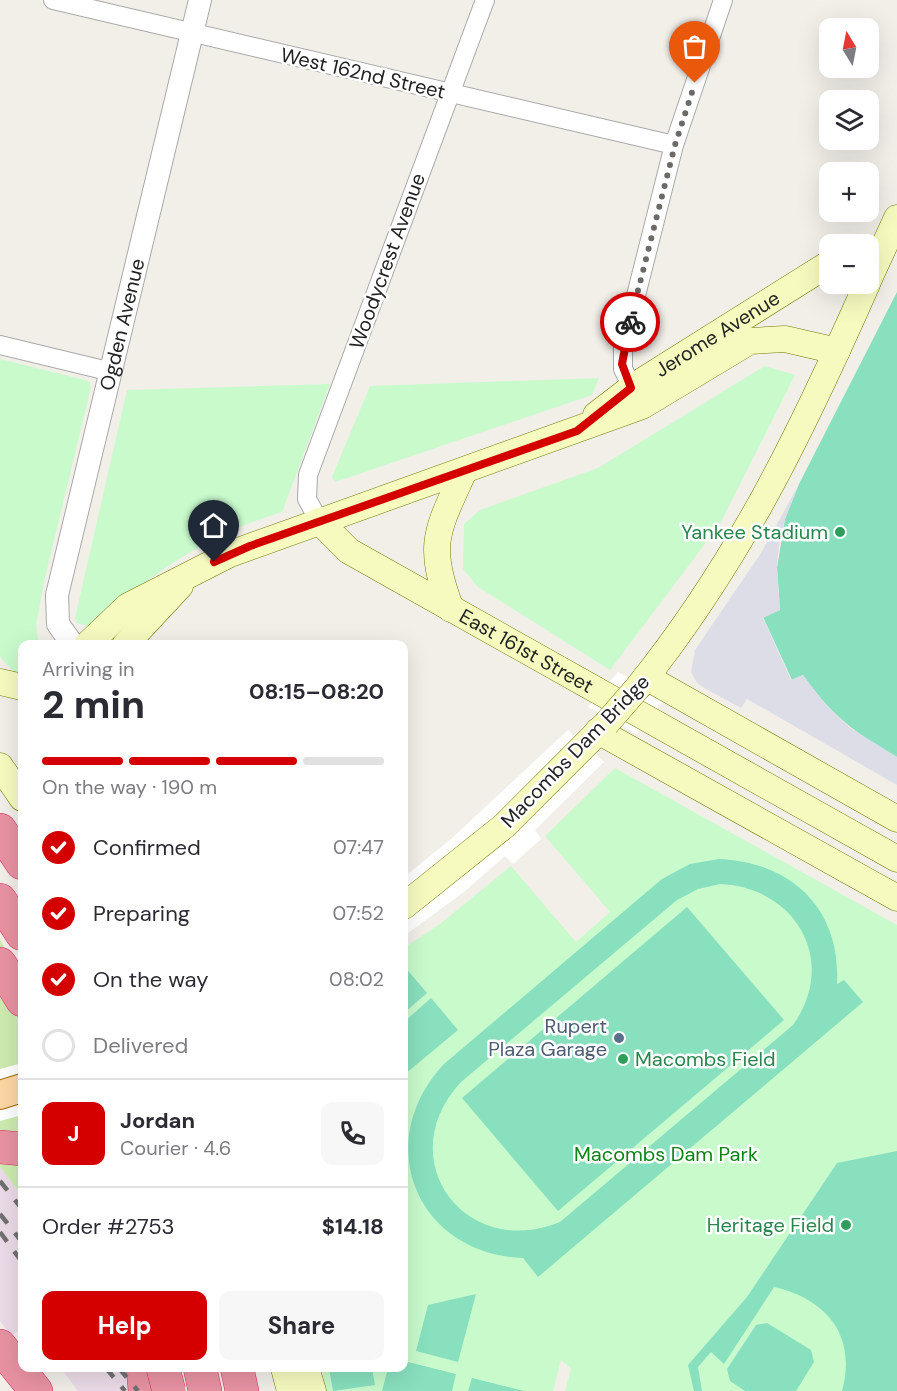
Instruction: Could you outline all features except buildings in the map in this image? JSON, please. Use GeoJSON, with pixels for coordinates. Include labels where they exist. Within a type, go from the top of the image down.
{"type":"FeatureCollection","features":[{"type":"Feature","properties":{"kind":"highway"},"geometry":{"type":"LineString","coordinates":[[0,830],[18,857]]}},
{"type":"Feature","properties":{"kind":"highway"},"geometry":{"type":"LineString","coordinates":[[0,900],[18,928]]}},
{"type":"Feature","properties":{"kind":"highway"},"geometry":{"type":"LineString","coordinates":[[0,964],[18,993]]}},
{"type":"Feature","properties":{"kind":"highway"},"geometry":{"type":"LineString","coordinates":[[0,1147],[18,1149]]}},
{"type":"Feature","properties":{"kind":"highway"},"geometry":{"type":"LineString","coordinates":[[0,1346],[18,1368]]}},
{"type":"Feature","properties":{"kind":"highway"},"geometry":{"type":"LineString","coordinates":[[21,1372],[36,1391]]}},
{"type":"Feature","properties":{"kind":"highway"},"geometry":{"type":"LineString","coordinates":[[143,1372],[145,1391]]}},
{"type":"Feature","properties":{"kind":"highway"},"geometry":{"type":"LineString","coordinates":[[164,1372],[169,1391]]}},
{"type":"Feature","properties":{"kind":"highway"},"geometry":{"type":"LineString","coordinates":[[201,1372],[205,1391]]}},
{"type":"Feature","properties":{"kind":"highway"},"geometry":{"type":"LineString","coordinates":[[238,1372],[242,1391]]}},
{"type":"Feature","properties":{"kind":"main road"},"geometry":{"type":"LineString","coordinates":[[878,234],[894,223]]}},
{"type":"Feature","properties":{"kind":"main road","name":"Macombs Dam Bridge"},"geometry":{"type":"LineString","coordinates":[[879,257],[894,223]]}},
{"type":"Feature","properties":{"kind":"main road","name":"Jerome Avenue"},"geometry":{"type":"LineString","coordinates":[[637,397],[819,271]]}},
{"type":"Feature","properties":{"kind":"main road","name":"Macombs Dam Bridge"},"geometry":{"type":"LineString","coordinates":[[408,903],[490,838],[570,762],[642,682],[698,607],[743,538],[785,461],[863,294]]}},
{"type":"Feature","properties":{"kind":"main road","name":"Jerome Avenue"},"geometry":{"type":"LineString","coordinates":[[92,640],[128,606],[240,550],[577,431],[637,397],[750,341],[785,339],[837,351]]}},
{"type":"Feature","properties":{"kind":"main road"},"geometry":{"type":"LineString","coordinates":[[451,609],[439,577],[437,540],[464,471]]}},
{"type":"Feature","properties":{"kind":"main road","name":"East 161st Street"},"geometry":{"type":"LineString","coordinates":[[319,521],[349,551],[897,859]]}},
{"type":"Feature","properties":{"kind":"main road","name":"Jerome Avenue"},"geometry":{"type":"LineString","coordinates":[[130,640],[186,579]]}},
{"type":"Feature","properties":{"kind":"main road"},"geometry":{"type":"LineString","coordinates":[[0,682],[18,686]]}},
{"type":"Feature","properties":{"kind":"main road"},"geometry":{"type":"LineString","coordinates":[[642,682],[897,819]]}},
{"type":"Feature","properties":{"kind":"main road"},"geometry":{"type":"LineString","coordinates":[[602,728],[897,898]]}},
{"type":"Feature","properties":{"kind":"main road"},"geometry":{"type":"LineString","coordinates":[[0,766],[18,792]]}},
{"type":"Feature","properties":{"kind":"main road"},"geometry":{"type":"LineString","coordinates":[[0,1095],[18,1089]]}},
{"type":"Feature","properties":{"kind":"main road"},"geometry":{"type":"LineString","coordinates":[[285,1372],[290,1391]]}},
{"type":"Feature","properties":{"kind":"main road"},"geometry":{"type":"LineString","coordinates":[[307,1372],[313,1391]]}},
{"type":"Feature","properties":{"kind":"street","name":"West 162nd Street"},"geometry":{"type":"LineString","coordinates":[[53,0],[675,145]]}},
{"type":"Feature","properties":{"kind":"street","name":"Ogden Avenue"},"geometry":{"type":"LineString","coordinates":[[69,640],[58,624],[57,595],[200,0]]}},
{"type":"Feature","properties":{"kind":"street","name":"Woodycrest Avenue"},"geometry":{"type":"LineString","coordinates":[[319,521],[307,499],[308,475],[485,0]]}},
{"type":"Feature","properties":{"kind":"street"},"geometry":{"type":"LineString","coordinates":[[637,397],[623,369],[623,346],[675,145],[723,0]]}},
{"type":"Feature","properties":{"kind":"street"},"geometry":{"type":"LineString","coordinates":[[0,345],[112,372]]}},
{"type":"Feature","properties":{"kind":"shaded area"},"geometry":{"type":"Polygon","coordinates":[[[799,484],[785,519],[779,545],[777,568],[780,610],[763,618],[791,680],[803,675],[826,705],[849,727],[897,757],[897,785],[747,699],[741,708],[706,689],[697,683],[691,672],[695,650],[761,553],[799,484]]]}},
{"type":"Feature","properties":{"kind":"shaded area"},"geometry":{"type":"Polygon","coordinates":[[[0,1167],[18,1191],[18,1332],[11,1336],[0,1321],[0,1167]]]}},
{"type":"Feature","properties":{"kind":"shaded area"},"geometry":{"type":"Polygon","coordinates":[[[64,1372],[163,1372],[179,1391],[78,1391],[64,1372]]]}},
{"type":"Feature","properties":{"kind":"green space","name":"Yankee Stadium"},"geometry":{"type":"Polygon","coordinates":[[[897,292],[897,757],[869,741],[833,712],[803,675],[792,680],[763,617],[780,610],[777,568],[785,519],[799,484],[897,292]]]}},
{"type":"Feature","properties":{"kind":"green space"},"geometry":{"type":"Polygon","coordinates":[[[0,359],[89,381],[91,387],[44,582],[36,626],[38,640],[18,640],[18,676],[0,657],[0,359]]]}},
{"type":"Feature","properties":{"kind":"green space"},"geometry":{"type":"Polygon","coordinates":[[[765,366],[795,375],[720,524],[610,670],[478,587],[463,569],[464,524],[480,510],[598,468],[765,366]]]}},
{"type":"Feature","properties":{"kind":"green space"},"geometry":{"type":"Polygon","coordinates":[[[599,378],[592,395],[335,482],[332,477],[370,386],[599,378]]]}},
{"type":"Feature","properties":{"kind":"green space"},"geometry":{"type":"Polygon","coordinates":[[[330,384],[282,512],[228,532],[180,558],[135,590],[92,627],[77,623],[75,618],[127,390],[330,384]]]}},
{"type":"Feature","properties":{"kind":"green space","name":"Macombs Dam Park"},"geometry":{"type":"Polygon","coordinates":[[[615,768],[897,925],[897,1391],[565,1391],[571,1369],[561,1360],[553,1391],[326,1391],[323,1372],[408,1372],[408,945],[440,924],[511,866],[576,942],[610,912],[545,836],[615,768]]]}},
{"type":"Feature","properties":{"kind":"green space"},"geometry":{"type":"Polygon","coordinates":[[[719,859],[745,862],[769,869],[789,880],[807,894],[821,912],[831,933],[836,957],[837,984],[844,980],[863,1002],[538,1277],[523,1258],[486,1252],[455,1237],[432,1215],[416,1189],[409,1159],[410,1127],[422,1095],[444,1064],[662,879],[690,864],[719,859]],[[720,884],[698,889],[677,900],[461,1082],[441,1111],[433,1141],[436,1170],[448,1195],[468,1215],[494,1227],[525,1230],[560,1222],[793,1025],[806,1000],[812,976],[810,953],[802,931],[788,913],[770,898],[747,888],[720,884]]]}},
{"type":"Feature","properties":{"kind":"green space","name":"Macombs Field"},"geometry":{"type":"Polygon","coordinates":[[[687,907],[784,1020],[558,1211],[462,1098],[687,907]]]}},
{"type":"Feature","properties":{"kind":"green space"},"geometry":{"type":"Polygon","coordinates":[[[0,939],[18,977],[18,1191],[0,1167],[0,939]]]}},
{"type":"Feature","properties":{"kind":"green space"},"geometry":{"type":"Polygon","coordinates":[[[408,971],[427,993],[408,1010],[408,971]]]}},
{"type":"Feature","properties":{"kind":"green space"},"geometry":{"type":"Polygon","coordinates":[[[431,998],[458,1030],[408,1072],[408,1018],[431,998]]]}},
{"type":"Feature","properties":{"kind":"green space","name":"Heritage Field"},"geometry":{"type":"Polygon","coordinates":[[[897,1151],[897,1391],[842,1391],[846,1371],[845,1353],[834,1323],[809,1301],[774,1287],[724,1364],[711,1352],[698,1367],[702,1391],[694,1391],[688,1365],[747,1297],[837,1163],[897,1151]]]}},
{"type":"Feature","properties":{"kind":"green space"},"geometry":{"type":"Polygon","coordinates":[[[476,1294],[458,1362],[416,1351],[428,1305],[476,1294]]]}},
{"type":"Feature","properties":{"kind":"green space"},"geometry":{"type":"Polygon","coordinates":[[[767,1323],[811,1350],[814,1362],[796,1391],[745,1391],[730,1381],[727,1369],[756,1325],[767,1323]]]}},
{"type":"Feature","properties":{"kind":"green space"},"geometry":{"type":"Polygon","coordinates":[[[408,1362],[456,1374],[452,1391],[382,1391],[387,1372],[408,1372],[408,1362]]]}},
{"type":"Feature","properties":{"kind":"green space"},"geometry":{"type":"Polygon","coordinates":[[[330,1372],[373,1372],[375,1385],[333,1391],[330,1372]]]}},
{"type":"Feature","properties":{"kind":"green space"},"geometry":{"type":"Polygon","coordinates":[[[472,1378],[524,1391],[468,1391],[472,1378]]]}},
{"type":"Feature","properties":{"kind":"pier"},"geometry":{"type":"Polygon","coordinates":[[[618,672],[665,699],[637,734],[588,707],[618,672]]]}},
{"type":"Feature","properties":{"kind":"pier"},"geometry":{"type":"Polygon","coordinates":[[[568,730],[604,762],[535,830],[541,839],[513,864],[505,856],[465,891],[408,933],[408,874],[450,840],[568,730]]]}},
{"type":"Feature","properties":{"kind":"pier"},"geometry":{"type":"Polygon","coordinates":[[[18,1064],[18,1116],[0,1121],[0,1069],[18,1064]]]}},
{"type":"Feature","properties":{"kind":"railway"},"geometry":{"type":"LineString","coordinates":[[0,1181],[18,1204]]}},
{"type":"Feature","properties":{"kind":"railway"},"geometry":{"type":"LineString","coordinates":[[0,1214],[18,1237]]}},
{"type":"Feature","properties":{"kind":"railway"},"geometry":{"type":"LineString","coordinates":[[0,1232],[18,1257]]}},
{"type":"Feature","properties":{"kind":"railway"},"geometry":{"type":"LineString","coordinates":[[109,1372],[125,1391]]}},
{"type":"Feature","properties":{"kind":"railway"},"geometry":{"type":"LineString","coordinates":[[122,1372],[138,1391]]}},
{"type":"Feature","properties":{"kind":"railway"},"geometry":{"type":"LineString","coordinates":[[156,1372],[172,1391]]}},
{"type":"Feature","properties":{"kind":"way so far"},"geometry":{"type":"LineString","coordinates":[[630,322],[675,145],[695,83]]}},
{"type":"Feature","properties":{"kind":"place","name":"Yankee Stadium"},"geometry":{"type":"Point","coordinates":[840,532]}},
{"type":"Feature","properties":{"kind":"place","name":"Rupert Plaza Garage"},"geometry":{"type":"Point","coordinates":[619,1038]}},
{"type":"Feature","properties":{"kind":"place","name":"Macombs Field"},"geometry":{"type":"Point","coordinates":[623,1059]}},
{"type":"Feature","properties":{"kind":"place","name":"Heritage Field"},"geometry":{"type":"Point","coordinates":[846,1225]}},
{"type":"Feature","properties":{"kind":"route"},"geometry":{"type":"LineString","coordinates":[[214,562],[250,546],[319,521],[577,431],[631,388],[622,364],[623,346],[630,322]]}}]}
